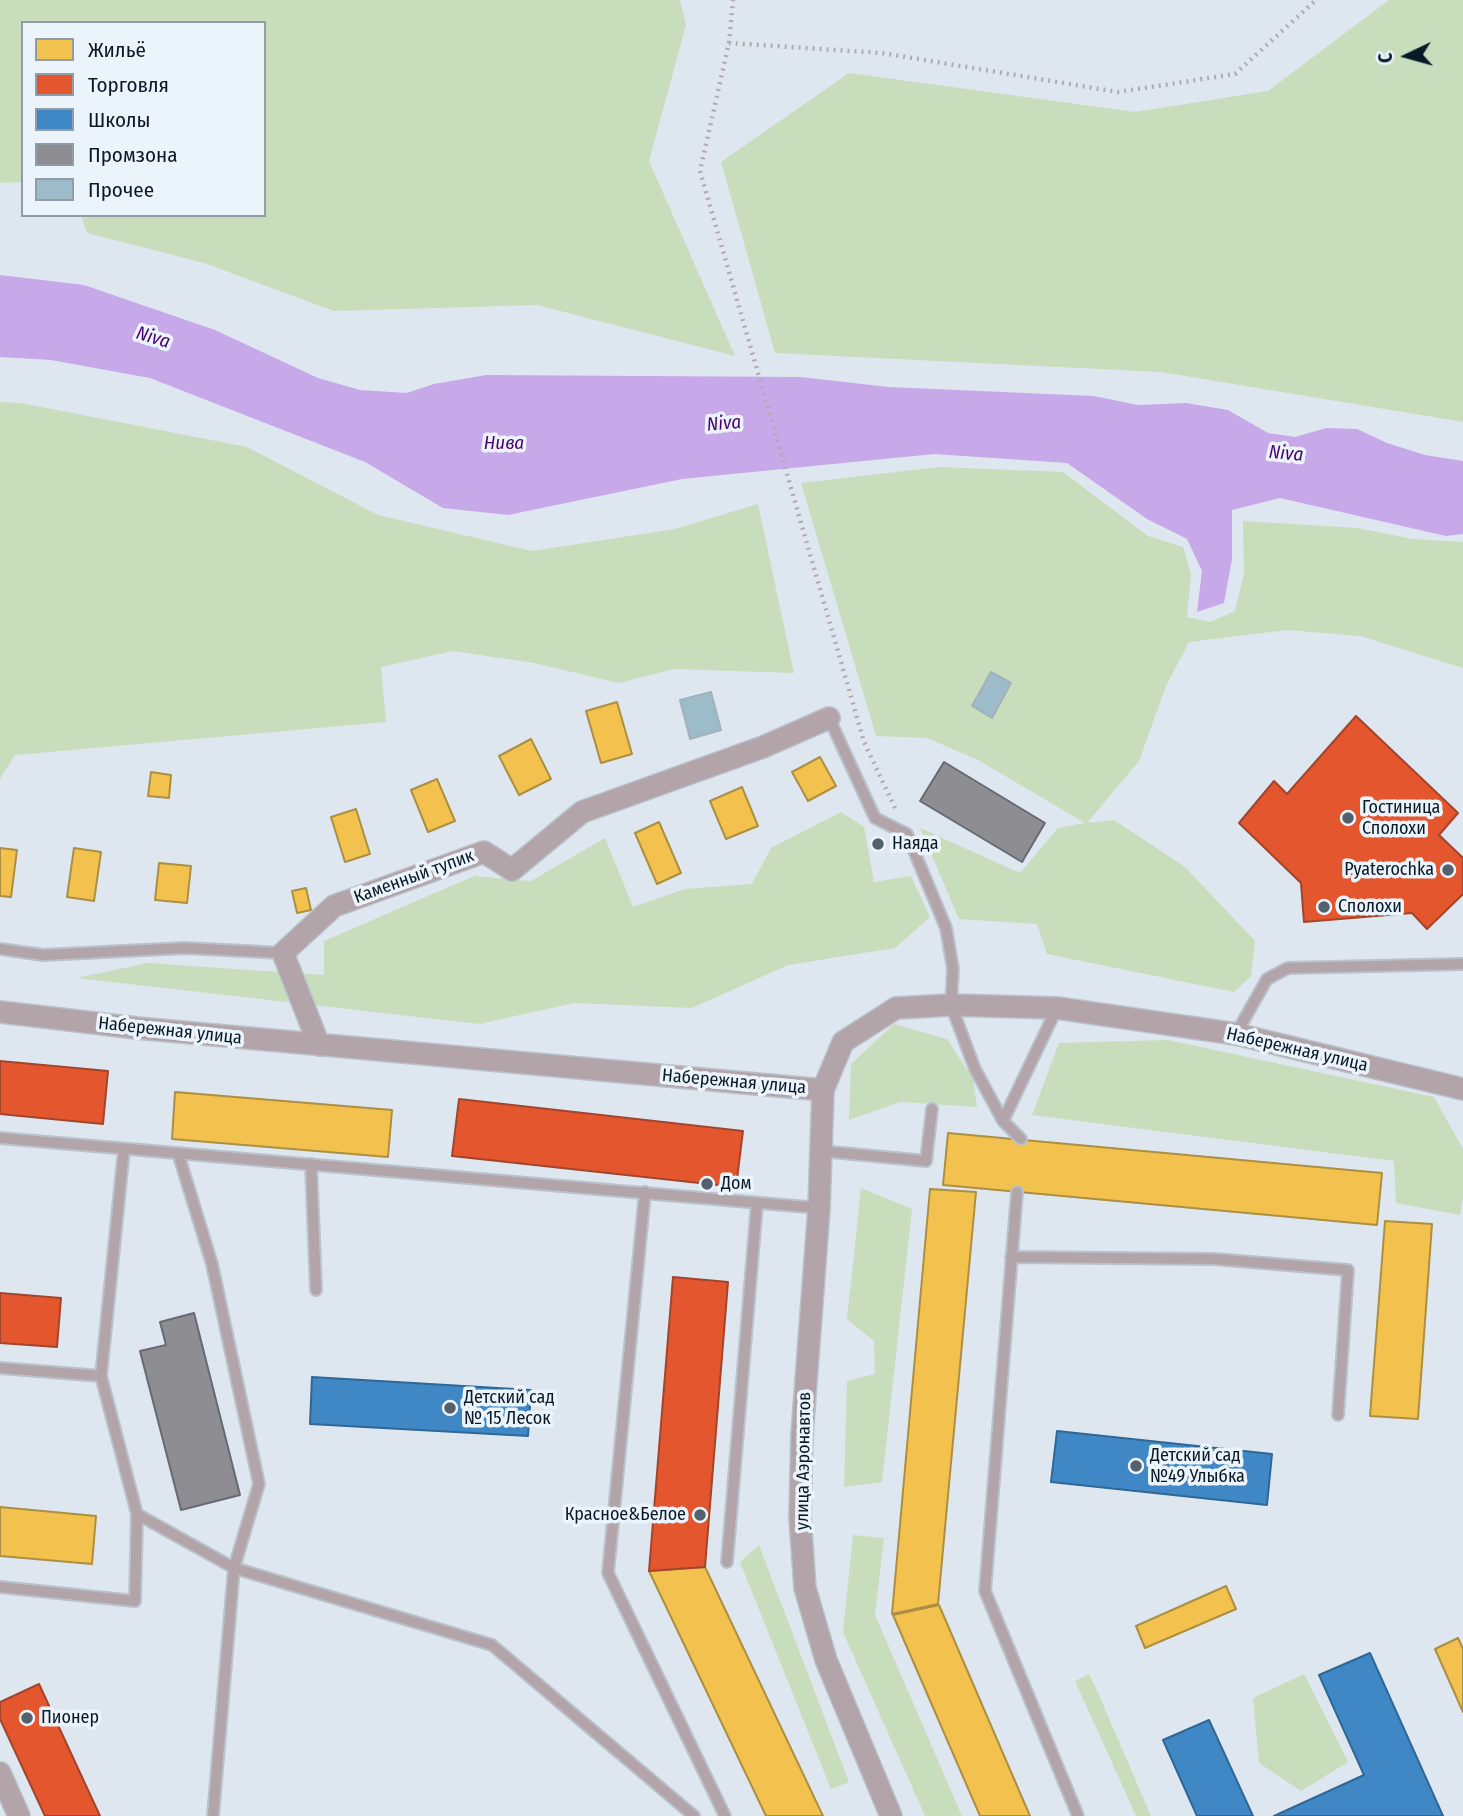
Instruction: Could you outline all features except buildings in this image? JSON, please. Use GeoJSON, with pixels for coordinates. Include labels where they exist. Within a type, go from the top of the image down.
{"type":"FeatureCollection","features":[{"type":"Feature","properties":{"kind":"street","name":"Каменный тупик"},"geometry":{"type":"LineString","coordinates":[[283,953],[334,906],[484,852],[512,870],[582,812],[763,747],[829,718]]}},
{"type":"Feature","properties":{"kind":"street"},"geometry":{"type":"LineString","coordinates":[[283,953],[319,1045]]}},
{"type":"Feature","properties":{"kind":"street","name":"Набережная улица"},"geometry":{"type":"LineString","coordinates":[[0,1012],[319,1045],[823,1090],[843,1042],[896,1008],[951,1005],[1057,1008],[1236,1034],[1463,1089]]}},
{"type":"Feature","properties":{"kind":"street","name":"улица Аэронавтов"},"geometry":{"type":"LineString","coordinates":[[823,1090],[819,1208],[802,1435],[800,1517],[805,1588],[826,1660],[891,1816]]}},
{"type":"Feature","properties":{"kind":"street"},"geometry":{"type":"LineString","coordinates":[[0,1773],[19,1816]]}},
{"type":"Feature","properties":{"kind":"lane"},"geometry":{"type":"LineString","coordinates":[[829,718],[875,818],[907,834],[946,928],[953,968],[951,1005],[975,1069],[1003,1121],[1021,1139]]}},
{"type":"Feature","properties":{"kind":"lane"},"geometry":{"type":"LineString","coordinates":[[0,949],[43,955],[185,948],[283,953]]}},
{"type":"Feature","properties":{"kind":"lane"},"geometry":{"type":"LineString","coordinates":[[1236,1034],[1267,979],[1288,968],[1463,964]]}},
{"type":"Feature","properties":{"kind":"lane"},"geometry":{"type":"LineString","coordinates":[[1003,1121],[1057,1008]]}},
{"type":"Feature","properties":{"kind":"lane"},"geometry":{"type":"LineString","coordinates":[[821,1151],[926,1161],[932,1109]]}},
{"type":"Feature","properties":{"kind":"lane"},"geometry":{"type":"LineString","coordinates":[[0,1138],[819,1208]]}},
{"type":"Feature","properties":{"kind":"lane"},"geometry":{"type":"LineString","coordinates":[[0,1587],[135,1601],[137,1514],[101,1376],[124,1149]]}},
{"type":"Feature","properties":{"kind":"lane"},"geometry":{"type":"LineString","coordinates":[[178,1153],[212,1264],[259,1484],[234,1568],[213,1816]]}},
{"type":"Feature","properties":{"kind":"lane"},"geometry":{"type":"LineString","coordinates":[[311,1164],[316,1290]]}},
{"type":"Feature","properties":{"kind":"lane"},"geometry":{"type":"LineString","coordinates":[[645,1192],[608,1573],[725,1816]]}},
{"type":"Feature","properties":{"kind":"lane"},"geometry":{"type":"LineString","coordinates":[[1017,1192],[985,1591],[1078,1816]]}},
{"type":"Feature","properties":{"kind":"lane"},"geometry":{"type":"LineString","coordinates":[[727,1562],[757,1203]]}},
{"type":"Feature","properties":{"kind":"lane"},"geometry":{"type":"LineString","coordinates":[[1011,1257],[1214,1259],[1348,1270],[1338,1415]]}},
{"type":"Feature","properties":{"kind":"lane"},"geometry":{"type":"LineString","coordinates":[[0,1368],[101,1376]]}},
{"type":"Feature","properties":{"kind":"lane"},"geometry":{"type":"LineString","coordinates":[[137,1514],[234,1568],[492,1644],[694,1816]]}},
{"type":"Feature","properties":{"kind":"path"},"geometry":{"type":"LineString","coordinates":[[733,0],[729,43],[701,171],[864,742],[907,834]]}},
{"type":"Feature","properties":{"kind":"path"},"geometry":{"type":"LineString","coordinates":[[729,43],[883,53],[1118,92],[1236,75],[1316,0]]}},
{"type":"Feature","properties":{"kind":"green space"},"geometry":{"type":"Polygon","coordinates":[[[0,0],[680,0],[686,25],[649,161],[735,356],[537,305],[334,311],[204,263],[87,233],[82,217],[266,217],[266,21],[21,21],[21,182],[0,183],[0,0]]]}},
{"type":"Feature","properties":{"kind":"green space"},"geometry":{"type":"Polygon","coordinates":[[[1389,0],[1463,0],[1463,422],[1161,372],[775,353],[721,162],[849,73],[1135,112],[1268,91],[1389,0]]]}},
{"type":"Feature","properties":{"kind":"green space"},"geometry":{"type":"Polygon","coordinates":[[[0,402],[21,403],[247,447],[378,515],[532,551],[675,529],[758,504],[794,673],[674,669],[619,683],[534,663],[453,651],[381,667],[386,722],[15,755],[0,779],[0,402]]]}},
{"type":"Feature","properties":{"kind":"green space"},"geometry":{"type":"Polygon","coordinates":[[[939,467],[1063,472],[1148,536],[1183,547],[1191,574],[1187,617],[1210,622],[1235,611],[1244,573],[1243,521],[1358,528],[1412,539],[1463,542],[1463,668],[1360,636],[1287,630],[1189,642],[1166,686],[1139,761],[1087,823],[1114,820],[1185,867],[1255,941],[1251,976],[1234,992],[1047,954],[1037,924],[959,919],[920,828],[1020,873],[1058,828],[1085,823],[978,760],[927,738],[876,736],[801,483],[939,467]]]}},
{"type":"Feature","properties":{"kind":"green space"},"geometry":{"type":"Polygon","coordinates":[[[841,812],[864,827],[874,882],[911,876],[930,917],[895,948],[788,965],[692,1008],[574,1003],[479,1024],[77,978],[148,963],[324,975],[324,941],[474,876],[531,881],[605,838],[633,907],[685,889],[752,884],[771,848],[841,812]]]}},
{"type":"Feature","properties":{"kind":"green space"},"geometry":{"type":"Polygon","coordinates":[[[894,1024],[947,1039],[973,1079],[977,1107],[900,1102],[849,1120],[851,1064],[894,1024]]]}},
{"type":"Feature","properties":{"kind":"green space"},"geometry":{"type":"Polygon","coordinates":[[[1168,1040],[1434,1097],[1463,1149],[1463,1197],[1460,1215],[1396,1203],[1394,1161],[1032,1115],[1059,1043],[1168,1040]]]}},
{"type":"Feature","properties":{"kind":"green space"},"geometry":{"type":"Polygon","coordinates":[[[861,1188],[912,1209],[882,1482],[844,1487],[847,1381],[875,1374],[874,1341],[847,1319],[861,1188]]]}},
{"type":"Feature","properties":{"kind":"green space"},"geometry":{"type":"Polygon","coordinates":[[[853,1535],[884,1538],[875,1615],[962,1816],[925,1816],[843,1632],[853,1535]]]}},
{"type":"Feature","properties":{"kind":"green space"},"geometry":{"type":"Polygon","coordinates":[[[759,1545],[849,1782],[831,1789],[740,1562],[759,1545]]]}},
{"type":"Feature","properties":{"kind":"green space"},"geometry":{"type":"Polygon","coordinates":[[[1089,1674],[1151,1816],[1136,1816],[1075,1681],[1089,1674]]]}},
{"type":"Feature","properties":{"kind":"green space"},"geometry":{"type":"Polygon","coordinates":[[[1304,1674],[1348,1762],[1301,1791],[1259,1763],[1253,1698],[1304,1674]]]}},
{"type":"Feature","properties":{"kind":"water","name":"Нива"},"geometry":{"type":"Polygon","coordinates":[[[0,275],[84,285],[215,330],[318,378],[360,390],[407,393],[434,384],[486,375],[800,377],[889,387],[1094,396],[1138,405],[1186,403],[1228,410],[1268,433],[1295,437],[1326,428],[1357,429],[1387,443],[1425,455],[1463,461],[1463,534],[1446,536],[1280,498],[1232,510],[1232,559],[1224,603],[1197,612],[1202,571],[1187,539],[1147,519],[1067,463],[934,454],[682,479],[508,515],[443,508],[365,462],[150,378],[51,360],[0,357],[0,275]]]}},
{"type":"Feature","properties":{"kind":"place","name":"Гостиница Сполохи"},"geometry":{"type":"Point","coordinates":[1348,818]}},
{"type":"Feature","properties":{"kind":"place","name":"Наяда"},"geometry":{"type":"Point","coordinates":[878,844]}},
{"type":"Feature","properties":{"kind":"place","name":"Pyaterochka"},"geometry":{"type":"Point","coordinates":[1448,870]}},
{"type":"Feature","properties":{"kind":"place","name":"Сполохи"},"geometry":{"type":"Point","coordinates":[1324,907]}},
{"type":"Feature","properties":{"kind":"place","name":"Дом"},"geometry":{"type":"Point","coordinates":[707,1184]}},
{"type":"Feature","properties":{"kind":"place","name":"Детский сад № 15 Лесок"},"geometry":{"type":"Point","coordinates":[450,1408]}},
{"type":"Feature","properties":{"kind":"place","name":"Детский сад №49 Улыбка"},"geometry":{"type":"Point","coordinates":[1136,1466]}},
{"type":"Feature","properties":{"kind":"place","name":"Красное&Белое"},"geometry":{"type":"Point","coordinates":[700,1515]}},
{"type":"Feature","properties":{"kind":"place","name":"Пионер"},"geometry":{"type":"Point","coordinates":[27,1718]}},
{"type":"Feature","properties":{"kind":"water label","name":"Niva"},"geometry":{"type":"Point","coordinates":[153,338]}},
{"type":"Feature","properties":{"kind":"water label","name":"Niva"},"geometry":{"type":"Point","coordinates":[724,424]}},
{"type":"Feature","properties":{"kind":"water label","name":"Niva"},"geometry":{"type":"Point","coordinates":[1286,454]}}]}
